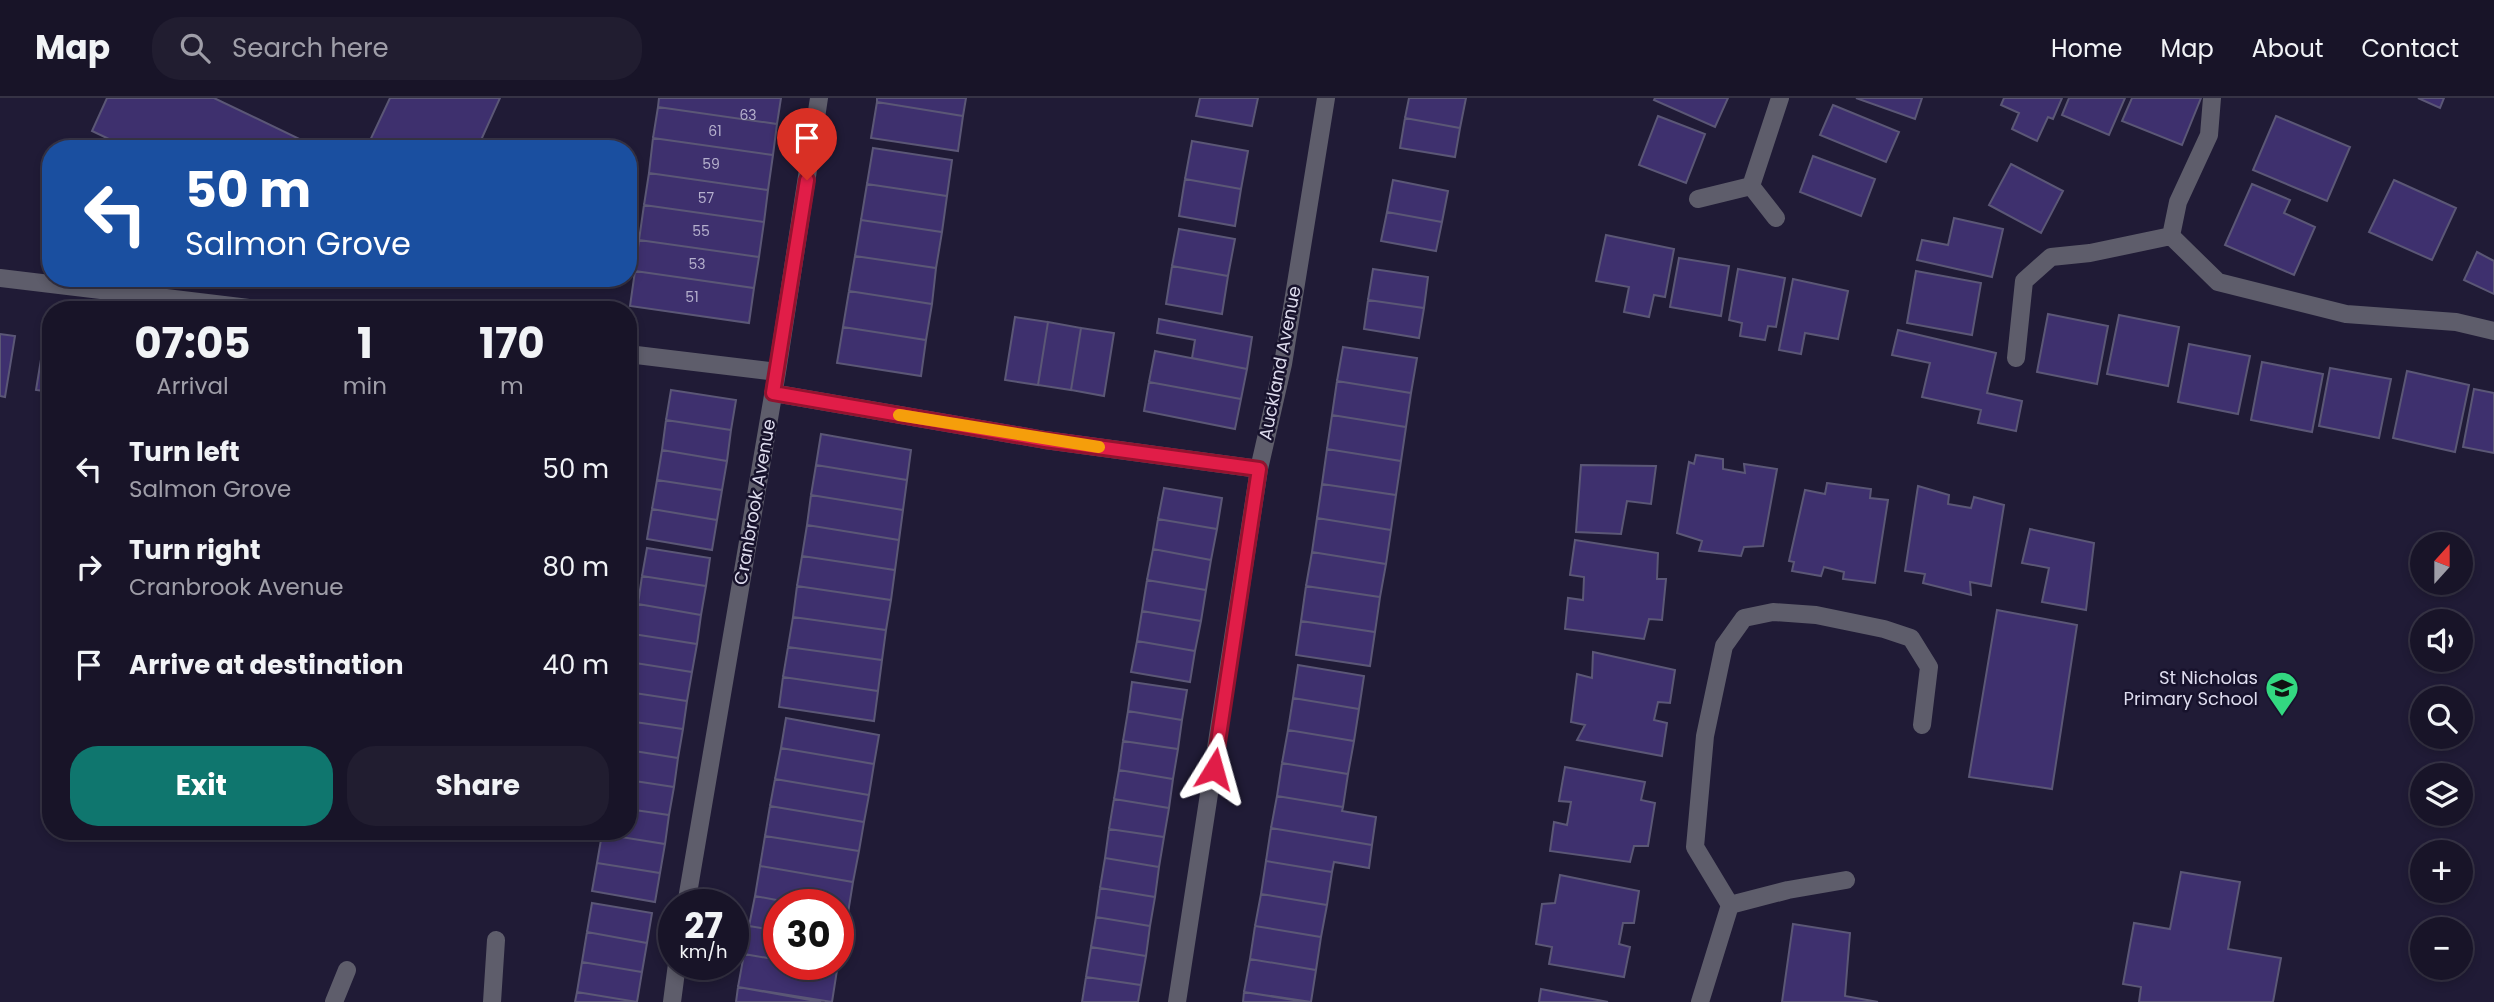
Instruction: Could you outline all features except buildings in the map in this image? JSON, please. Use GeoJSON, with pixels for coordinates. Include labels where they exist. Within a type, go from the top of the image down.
{"type":"FeatureCollection","features":[{"type":"Feature","properties":{"kind":"street","name":"Cranbrook Avenue"},"geometry":{"type":"LineString","coordinates":[[689,889],[777,372],[819,98]]}},
{"type":"Feature","properties":{"kind":"street","name":"Auckland Avenue"},"geometry":{"type":"LineString","coordinates":[[1177,1002],[1259,469],[1283,363],[1326,98]]}},
{"type":"Feature","properties":{"kind":"street"},"geometry":{"type":"LineString","coordinates":[[1751,186],[1780,98]]}},
{"type":"Feature","properties":{"kind":"street"},"geometry":{"type":"LineString","coordinates":[[2171,236],[2178,202],[2209,135],[2212,98]]}},
{"type":"Feature","properties":{"kind":"street"},"geometry":{"type":"LineString","coordinates":[[1698,199],[1751,186]]}},
{"type":"Feature","properties":{"kind":"street"},"geometry":{"type":"LineString","coordinates":[[1751,186],[1776,218]]}},
{"type":"Feature","properties":{"kind":"street"},"geometry":{"type":"LineString","coordinates":[[2171,236],[2218,282],[2346,314],[2456,322],[2494,331]]}},
{"type":"Feature","properties":{"kind":"street"},"geometry":{"type":"LineString","coordinates":[[2016,358],[2024,281],[2051,257],[2090,253],[2171,236]]}},
{"type":"Feature","properties":{"kind":"street"},"geometry":{"type":"LineString","coordinates":[[0,278],[42,283]]}},
{"type":"Feature","properties":{"kind":"street"},"geometry":{"type":"LineString","coordinates":[[75,287],[191,301]]}},
{"type":"Feature","properties":{"kind":"street"},"geometry":{"type":"LineString","coordinates":[[637,355],[777,372]]}},
{"type":"Feature","properties":{"kind":"street"},"geometry":{"type":"LineString","coordinates":[[773,393],[1045,440],[1259,469]]}},
{"type":"Feature","properties":{"kind":"street"},"geometry":{"type":"LineString","coordinates":[[1700,1002],[1730,905],[1695,847],[1705,736],[1724,646],[1744,618],[1773,612],[1816,615],[1884,629],[1911,638],[1929,667],[1922,725]]}},
{"type":"Feature","properties":{"kind":"street"},"geometry":{"type":"LineString","coordinates":[[1730,905],[1788,890],[1846,880]]}},
{"type":"Feature","properties":{"kind":"street"},"geometry":{"type":"LineString","coordinates":[[492,1002],[496,940]]}},
{"type":"Feature","properties":{"kind":"street"},"geometry":{"type":"LineString","coordinates":[[334,1002],[348,970]]}},
{"type":"Feature","properties":{"kind":"street"},"geometry":{"type":"LineString","coordinates":[[672,1002],[675,980]]}},
{"type":"Feature","properties":{"kind":"slow traffic"},"geometry":{"type":"LineString","coordinates":[[899,415],[1099,447]]}},
{"type":"Feature","properties":{"kind":"place","name":"St Nicholas Primary School"},"geometry":{"type":"Point","coordinates":[2282,718]}},
{"type":"Feature","properties":{"kind":"route"},"geometry":{"type":"LineString","coordinates":[[807,180],[773,393],[1045,440],[1259,469],[1214,769]]}}]}
